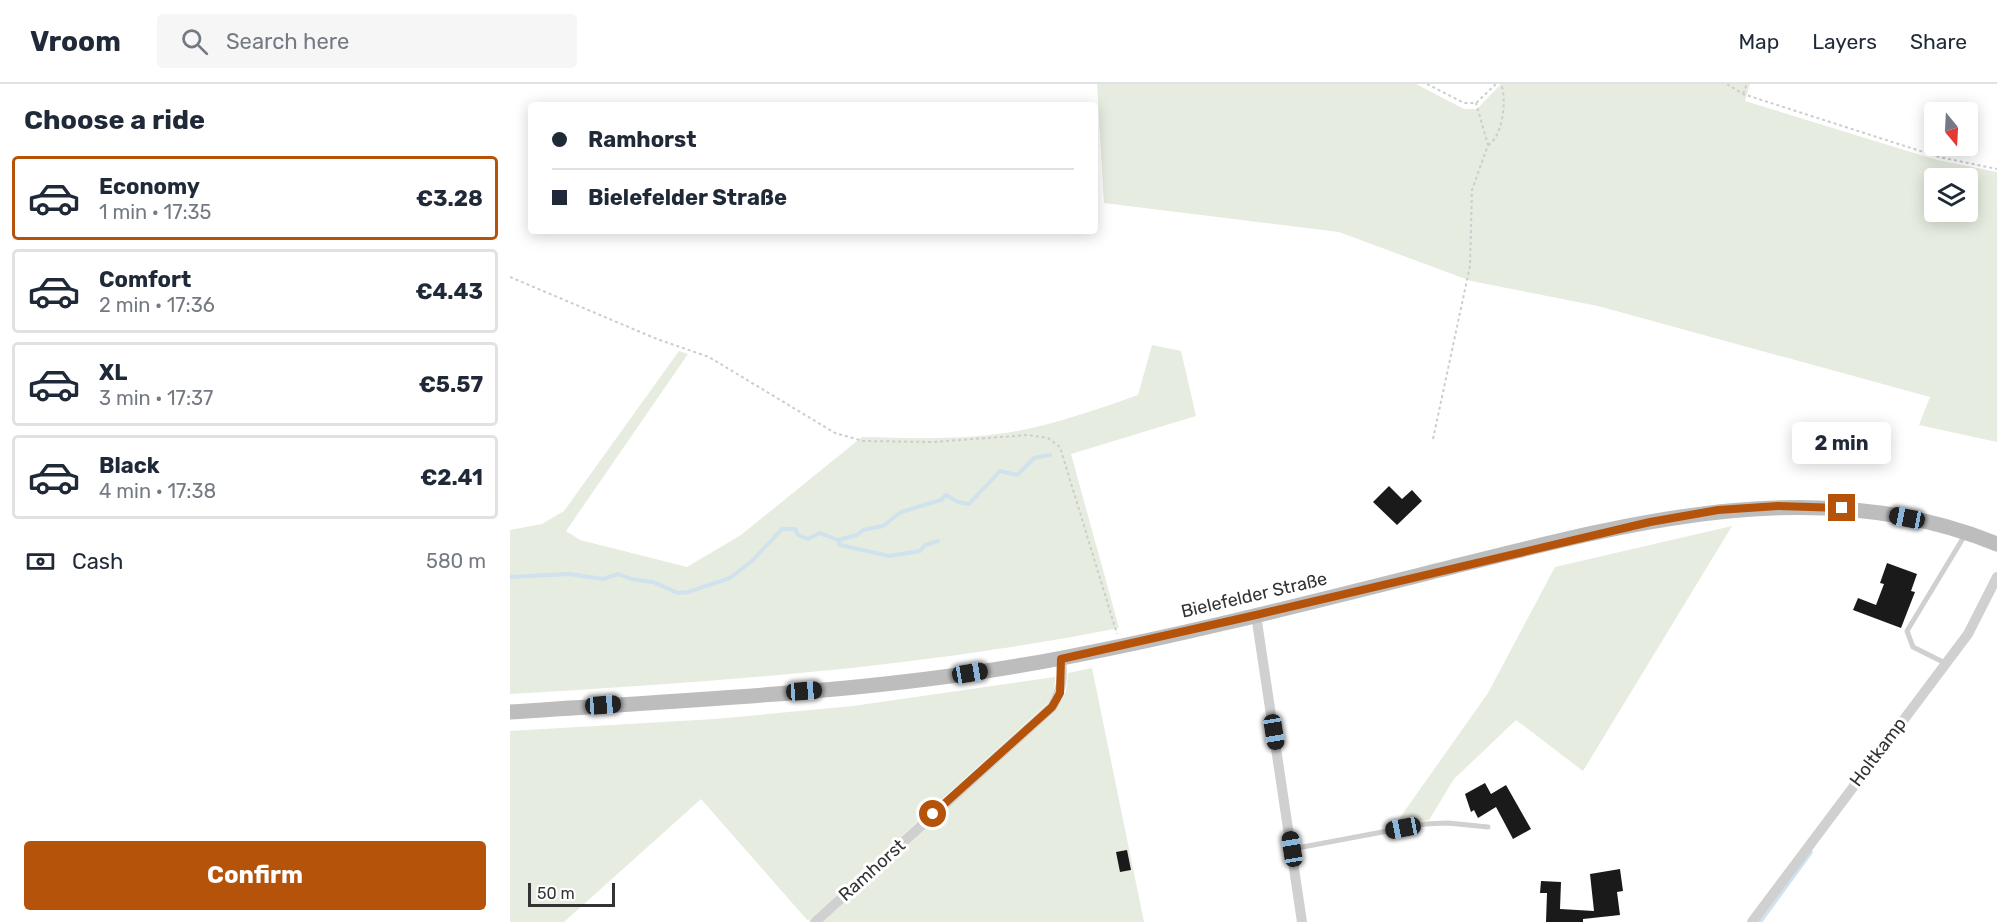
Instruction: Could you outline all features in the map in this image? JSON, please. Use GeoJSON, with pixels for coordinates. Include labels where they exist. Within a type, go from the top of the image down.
{"type":"FeatureCollection","features":[{"type":"Feature","properties":{"kind":"main road","name":"Bielefelder Straße"},"geometry":{"type":"LineString","coordinates":[[510,712],[850,687],[1061,659],[1609,531],[1718,510],[1778,506],[1863,509],[1929,522],[1997,544]]}},
{"type":"Feature","properties":{"kind":"street","name":"Holtkamp"},"geometry":{"type":"LineString","coordinates":[[1752,922],[1968,634],[1997,578]]}},
{"type":"Feature","properties":{"kind":"street"},"geometry":{"type":"LineString","coordinates":[[1256,615],[1302,922]]}},
{"type":"Feature","properties":{"kind":"street","name":"Ramhorst"},"geometry":{"type":"LineString","coordinates":[[814,922],[1052,707],[1060,693],[1061,659]]}},
{"type":"Feature","properties":{"kind":"lane"},"geometry":{"type":"LineString","coordinates":[[1945,663],[1913,647],[1908,631],[1966,534]]}},
{"type":"Feature","properties":{"kind":"lane"},"geometry":{"type":"LineString","coordinates":[[1292,849],[1425,824],[1448,823],[1488,827]]}},
{"type":"Feature","properties":{"kind":"path"},"geometry":{"type":"LineString","coordinates":[[1427,84],[1464,103],[1476,104],[1496,84]]}},
{"type":"Feature","properties":{"kind":"path"},"geometry":{"type":"LineString","coordinates":[[1488,145],[1493,142],[1502,121],[1501,84]]}},
{"type":"Feature","properties":{"kind":"path"},"geometry":{"type":"LineString","coordinates":[[1727,84],[1743,94],[1939,157],[1997,169]]}},
{"type":"Feature","properties":{"kind":"path"},"geometry":{"type":"LineString","coordinates":[[1743,94],[1747,84]]}},
{"type":"Feature","properties":{"kind":"path"},"geometry":{"type":"LineString","coordinates":[[1433,439],[1470,266],[1473,190],[1488,145],[1476,104]]}},
{"type":"Feature","properties":{"kind":"path"},"geometry":{"type":"LineString","coordinates":[[510,277],[657,339],[709,357],[835,433],[863,441],[933,442],[1028,435],[1048,438],[1060,447],[1121,645]]}},
{"type":"Feature","properties":{"kind":"shaded area"},"geometry":{"type":"Polygon","coordinates":[[[1097,84],[1416,84],[1464,109],[1477,109],[1501,84],[1750,84],[1745,101],[1937,160],[1977,168],[1924,168],[1924,222],[1978,222],[1978,168],[1997,172],[1997,442],[1919,425],[1930,397],[1598,306],[1471,281],[1339,232],[1104,203],[1097,84]]]}},
{"type":"Feature","properties":{"kind":"shaded area"},"geometry":{"type":"Polygon","coordinates":[[[1152,345],[1181,351],[1196,416],[1071,454],[1119,628],[967,654],[815,672],[510,694],[510,530],[542,524],[564,511],[679,351],[688,354],[566,531],[580,540],[687,567],[741,535],[862,437],[970,437],[1039,426],[1089,412],[1138,395],[1152,345]]]}},
{"type":"Feature","properties":{"kind":"shaded area"},"geometry":{"type":"Polygon","coordinates":[[[1732,526],[1583,771],[1516,720],[1454,779],[1429,820],[1394,826],[1488,693],[1555,567],[1732,526]]]}},
{"type":"Feature","properties":{"kind":"shaded area"},"geometry":{"type":"Polygon","coordinates":[[[1092,668],[1144,922],[820,922],[1056,709],[1066,691],[1068,673],[1092,668]]]}},
{"type":"Feature","properties":{"kind":"shaded area"},"geometry":{"type":"Polygon","coordinates":[[[1055,677],[1054,692],[1049,702],[808,921],[701,799],[564,922],[510,922],[510,731],[715,719],[853,706],[1055,677]]]}},
{"type":"Feature","properties":{"kind":"building"},"geometry":{"type":"Polygon","coordinates":[[[1389,486],[1402,499],[1412,490],[1422,501],[1397,525],[1373,502],[1389,486]]]}},
{"type":"Feature","properties":{"kind":"building"},"geometry":{"type":"Polygon","coordinates":[[[1887,563],[1917,574],[1911,591],[1915,592],[1901,628],[1853,610],[1858,598],[1876,605],[1884,584],[1880,583],[1887,563]]]}},
{"type":"Feature","properties":{"kind":"building"},"geometry":{"type":"Polygon","coordinates":[[[1485,783],[1491,794],[1506,785],[1531,829],[1513,839],[1496,807],[1478,818],[1474,810],[1471,812],[1465,794],[1485,783]]]}},
{"type":"Feature","properties":{"kind":"building"},"geometry":{"type":"Polygon","coordinates":[[[1127,850],[1131,870],[1120,872],[1116,852],[1127,850]]]}},
{"type":"Feature","properties":{"kind":"building"},"geometry":{"type":"Polygon","coordinates":[[[1620,869],[1623,891],[1617,892],[1620,915],[1583,919],[1583,922],[1546,922],[1547,893],[1540,893],[1541,881],[1561,882],[1560,909],[1594,911],[1590,874],[1620,869]]]}},
{"type":"Feature","properties":{"kind":"waterway"},"geometry":{"type":"LineString","coordinates":[[510,577],[569,574],[603,579],[618,574],[631,579],[653,582],[678,593],[688,592],[730,578],[752,561],[782,529],[795,529],[798,535],[808,539],[820,533],[838,540],[857,535],[863,530],[883,526],[901,512],[941,500],[946,495],[958,502],[969,504],[1000,471],[1017,475],[1034,458],[1050,455]]}},
{"type":"Feature","properties":{"kind":"waterway"},"geometry":{"type":"LineString","coordinates":[[838,540],[840,545],[889,556],[920,551],[925,545],[938,541]]}},
{"type":"Feature","properties":{"kind":"waterway"},"geometry":{"type":"LineString","coordinates":[[1760,922],[1811,852]]}},
{"type":"Feature","properties":{"kind":"route"},"geometry":{"type":"LineString","coordinates":[[933,814],[1052,707],[1060,693],[1063,674],[1061,659],[1650,522],[1718,510],[1778,506],[1842,508]]}}]}
